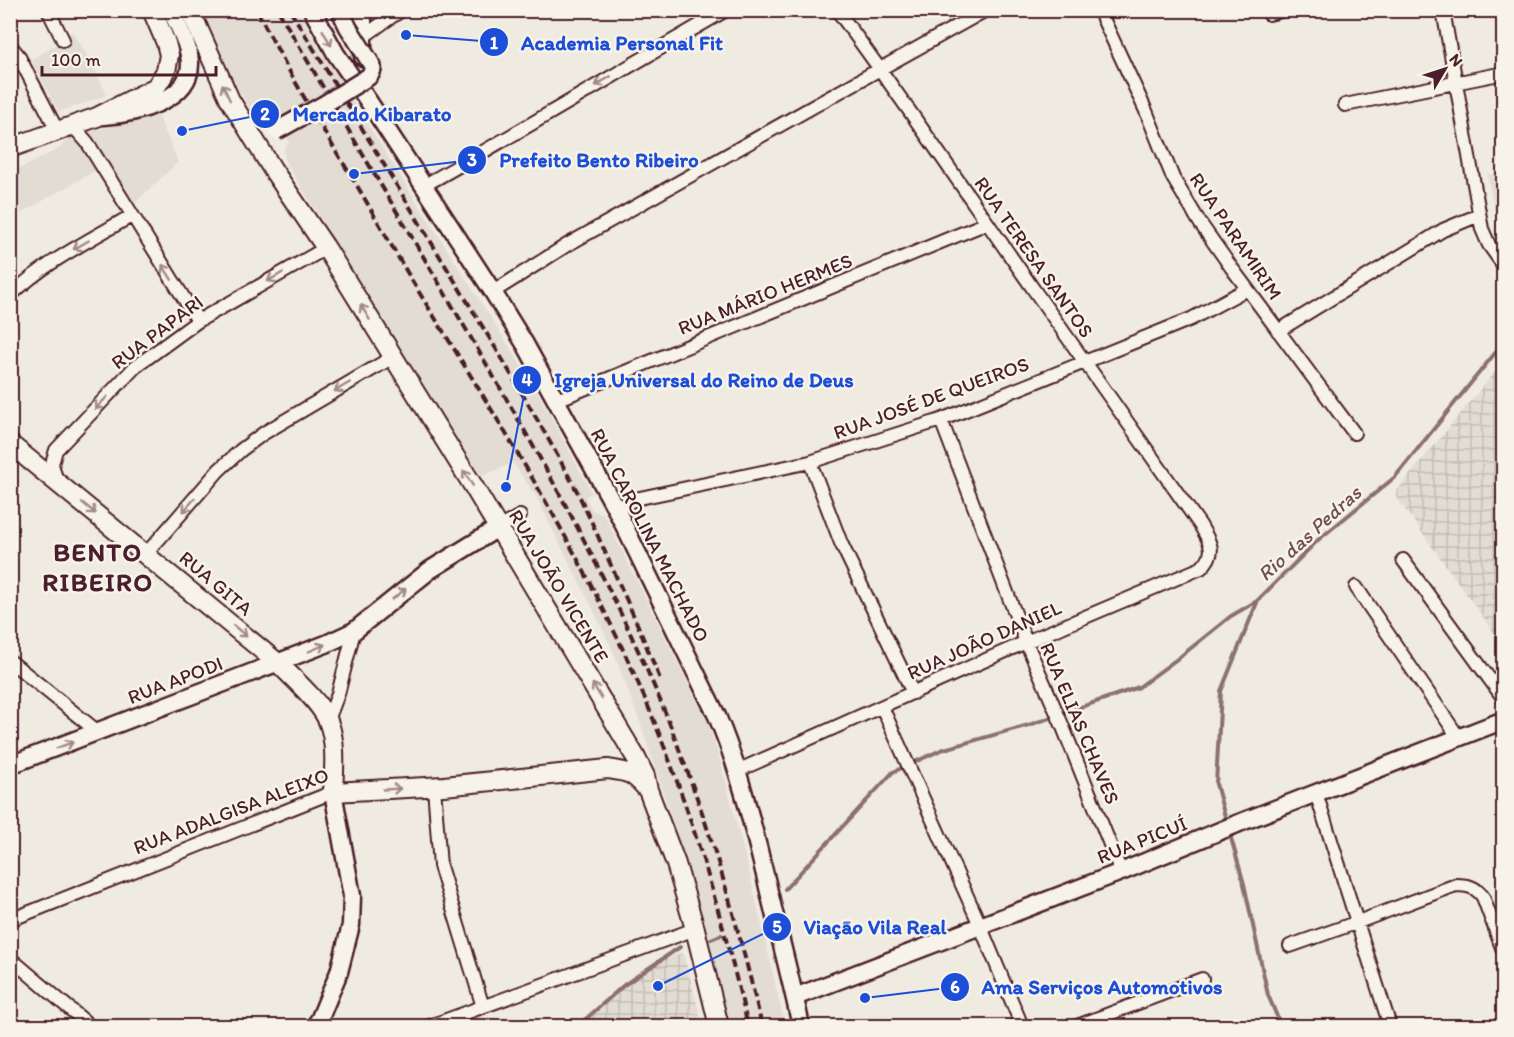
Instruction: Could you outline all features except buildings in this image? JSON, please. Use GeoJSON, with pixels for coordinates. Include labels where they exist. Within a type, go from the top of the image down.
{"type":"FeatureCollection","features":[{"type":"Feature","properties":{"kind":"main road"},"geometry":{"type":"LineString","coordinates":[[10,148],[97,117],[156,87],[168,64],[168,50],[152,10]]}},
{"type":"Feature","properties":{"kind":"main road"},"geometry":{"type":"LineString","coordinates":[[97,117],[117,115],[163,101],[177,92],[187,78],[190,62],[187,48],[171,10]]}},
{"type":"Feature","properties":{"kind":"main road","name":"RUA JOÃO VICENTE"},"geometry":{"type":"LineString","coordinates":[[190,10],[230,100],[273,170],[326,248],[627,741],[645,776],[648,790],[676,864],[719,1026]]}},
{"type":"Feature","properties":{"kind":"main road","name":"RUA CAROLINA MACHADO"},"geometry":{"type":"LineString","coordinates":[[312,10],[336,54],[493,292],[557,400],[616,509],[717,716],[738,771],[801,1026]]}},
{"type":"Feature","properties":{"kind":"main road"},"geometry":{"type":"LineString","coordinates":[[256,142],[345,92],[373,72],[373,67],[340,10]]}},
{"type":"Feature","properties":{"kind":"main road"},"geometry":{"type":"LineString","coordinates":[[360,11],[363,20],[365,82],[371,105]]}},
{"type":"Feature","properties":{"kind":"main road","name":"RUA GITA"},"geometry":{"type":"LineString","coordinates":[[10,444],[279,663],[316,703],[328,720],[333,740],[333,792]]}},
{"type":"Feature","properties":{"kind":"main road","name":"RUA APODI"},"geometry":{"type":"LineString","coordinates":[[10,765],[279,663],[354,631],[430,570],[498,528]]}},
{"type":"Feature","properties":{"kind":"main road","name":"RUA PICUÍ"},"geometry":{"type":"LineString","coordinates":[[795,997],[1121,872],[1239,823],[1503,720]]}},
{"type":"Feature","properties":{"kind":"main road"},"geometry":{"type":"LineString","coordinates":[[608,769],[622,758],[627,741]]}},
{"type":"Feature","properties":{"kind":"main road","name":"RUA ADALGISA ALEIXO"},"geometry":{"type":"LineString","coordinates":[[333,792],[434,787],[608,769],[635,776],[648,790]]}},
{"type":"Feature","properties":{"kind":"main road"},"geometry":{"type":"LineString","coordinates":[[315,1026],[339,972],[351,925],[352,896],[333,792]]}},
{"type":"Feature","properties":{"kind":"street"},"geometry":{"type":"LineString","coordinates":[[48,10],[63,40]]}},
{"type":"Feature","properties":{"kind":"street"},"geometry":{"type":"LineString","coordinates":[[423,186],[726,10]]}},
{"type":"Feature","properties":{"kind":"street","name":"RUA TERESA SANTOS"},"geometry":{"type":"LineString","coordinates":[[837,10],[1200,525]]}},
{"type":"Feature","properties":{"kind":"street"},"geometry":{"type":"LineString","coordinates":[[493,292],[578,240],[986,10]]}},
{"type":"Feature","properties":{"kind":"street","name":"RUA PARAMIRIM"},"geometry":{"type":"LineString","coordinates":[[1099,10],[1146,111],[1173,178],[1200,223],[1354,434]]}},
{"type":"Feature","properties":{"kind":"street"},"geometry":{"type":"LineString","coordinates":[[1269,14],[1286,10]]}},
{"type":"Feature","properties":{"kind":"street"},"geometry":{"type":"LineString","coordinates":[[1443,10],[1479,215],[1485,237],[1503,266]]}},
{"type":"Feature","properties":{"kind":"street"},"geometry":{"type":"LineString","coordinates":[[360,11],[375,18],[396,14]]}},
{"type":"Feature","properties":{"kind":"street"},"geometry":{"type":"LineString","coordinates":[[363,37],[396,14]]}},
{"type":"Feature","properties":{"kind":"street"},"geometry":{"type":"LineString","coordinates":[[10,45],[64,128],[87,142],[198,321]]}},
{"type":"Feature","properties":{"kind":"street"},"geometry":{"type":"LineString","coordinates":[[1345,105],[1503,73]]}},
{"type":"Feature","properties":{"kind":"street"},"geometry":{"type":"LineString","coordinates":[[1278,331],[1443,230],[1479,215]]}},
{"type":"Feature","properties":{"kind":"street"},"geometry":{"type":"LineString","coordinates":[[10,296],[42,268],[131,216]]}},
{"type":"Feature","properties":{"kind":"street","name":"RUA MÁRIO HERMES"},"geometry":{"type":"LineString","coordinates":[[557,400],[987,223]]}},
{"type":"Feature","properties":{"kind":"street","name":"RUA PAPARI"},"geometry":{"type":"LineString","coordinates":[[57,482],[52,464],[56,450],[135,367],[198,321],[326,248]]}},
{"type":"Feature","properties":{"kind":"street","name":"RUA JOSÉ DE QUEIROS"},"geometry":{"type":"LineString","coordinates":[[616,509],[635,499],[810,462],[940,420],[1191,319],[1247,289]]}},
{"type":"Feature","properties":{"kind":"street"},"geometry":{"type":"LineString","coordinates":[[146,554],[219,470],[241,450],[264,433],[393,357]]}},
{"type":"Feature","properties":{"kind":"street","name":"RUA ELIAS CHAVES"},"geometry":{"type":"LineString","coordinates":[[940,420],[1026,642],[1121,872]]}},
{"type":"Feature","properties":{"kind":"street"},"geometry":{"type":"LineString","coordinates":[[810,462],[841,543],[913,693]]}},
{"type":"Feature","properties":{"kind":"street"},"geometry":{"type":"LineString","coordinates":[[498,528],[520,516]]}},
{"type":"Feature","properties":{"kind":"street","name":"RUA JOÃO DANIEL"},"geometry":{"type":"LineString","coordinates":[[738,771],[1026,642],[1201,568],[1208,561],[1212,549],[1200,525]]}},
{"type":"Feature","properties":{"kind":"street"},"geometry":{"type":"LineString","coordinates":[[1403,560],[1503,699]]}},
{"type":"Feature","properties":{"kind":"street"},"geometry":{"type":"LineString","coordinates":[[1356,587],[1459,738]]}},
{"type":"Feature","properties":{"kind":"street"},"geometry":{"type":"LineString","coordinates":[[328,720],[338,694],[354,631]]}},
{"type":"Feature","properties":{"kind":"street"},"geometry":{"type":"LineString","coordinates":[[10,661],[98,732]]}},
{"type":"Feature","properties":{"kind":"street"},"geometry":{"type":"LineString","coordinates":[[882,707],[980,925],[1022,1026]]}},
{"type":"Feature","properties":{"kind":"street"},"geometry":{"type":"LineString","coordinates":[[434,787],[440,866],[483,1007]]}},
{"type":"Feature","properties":{"kind":"street","name":"RUA ADALGISA ALEIXO"},"geometry":{"type":"LineString","coordinates":[[10,920],[333,792]]}},
{"type":"Feature","properties":{"kind":"street"},"geometry":{"type":"LineString","coordinates":[[1316,793],[1390,1026]]}},
{"type":"Feature","properties":{"kind":"street"},"geometry":{"type":"LineString","coordinates":[[1290,946],[1456,885],[1466,885],[1473,887],[1483,897],[1503,952]]}},
{"type":"Feature","properties":{"kind":"street"},"geometry":{"type":"LineString","coordinates":[[430,1026],[695,929]]}},
{"type":"Feature","properties":{"kind":"street"},"geometry":{"type":"LineString","coordinates":[[10,958],[90,1026]]}},
{"type":"Feature","properties":{"kind":"street"},"geometry":{"type":"LineString","coordinates":[[1077,1026],[1202,980]]}},
{"type":"Feature","properties":{"kind":"shaded area"},"geometry":{"type":"Polygon","coordinates":[[[198,11],[298,11],[324,56],[535,387],[592,493],[585,497],[593,511],[603,513],[708,723],[751,879],[785,1026],[727,1026],[689,872],[641,725],[613,651],[535,495],[513,463],[480,477],[285,161],[284,148],[289,143],[287,137],[298,129],[289,114],[276,122],[271,113],[262,108],[254,115],[235,84],[198,11]]]}},
{"type":"Feature","properties":{"kind":"shaded area"},"geometry":{"type":"Polygon","coordinates":[[[72,31],[105,90],[105,96],[59,112],[31,60],[63,40],[72,31]]]}},
{"type":"Feature","properties":{"kind":"shaded area"},"geometry":{"type":"Polygon","coordinates":[[[158,115],[178,162],[134,204],[109,163],[11,219],[11,173],[59,149],[71,136],[158,115]]]}},
{"type":"Feature","properties":{"kind":"shaded area"},"geometry":{"type":"Polygon","coordinates":[[[1503,172],[1503,229],[1499,230],[1487,175],[1503,172]]]}},
{"type":"Feature","properties":{"kind":"shaded area"},"geometry":{"type":"Polygon","coordinates":[[[1503,362],[1503,645],[1394,494],[1503,362]]]}},
{"type":"Feature","properties":{"kind":"shaded area"},"geometry":{"type":"Polygon","coordinates":[[[683,953],[703,1026],[573,1026],[645,969],[668,957],[683,953]]]}},
{"type":"Feature","properties":{"kind":"waterway","name":"Rio das Pedras"},"geometry":{"type":"LineString","coordinates":[[1227,824],[1216,784],[1221,691],[1258,600],[1318,540],[1395,477],[1504,342]]}},
{"type":"Feature","properties":{"kind":"waterway"},"geometry":{"type":"LineString","coordinates":[[785,889],[893,772],[941,750],[1032,724],[1139,687],[1231,616],[1257,601]]}},
{"type":"Feature","properties":{"kind":"waterway","name":"Rio das Pedras"},"geometry":{"type":"LineString","coordinates":[[1229,831],[1244,884],[1268,995],[1281,1026]]}},
{"type":"Feature","properties":{"kind":"waterway"},"geometry":{"type":"LineString","coordinates":[[711,939],[721,935]]}},
{"type":"Feature","properties":{"kind":"waterway"},"geometry":{"type":"LineString","coordinates":[[578,1026],[624,985],[680,947]]}},
{"type":"Feature","properties":{"kind":"railway"},"geometry":{"type":"LineString","coordinates":[[257,10],[317,120],[547,504],[615,633],[657,728],[692,826],[708,876],[748,1026]]}},
{"type":"Feature","properties":{"kind":"railway"},"geometry":{"type":"LineString","coordinates":[[278,10],[513,411],[568,509],[619,609],[665,712],[708,829],[728,894],[762,1026]]}},
{"type":"Feature","properties":{"kind":"railway"},"geometry":{"type":"LineString","coordinates":[[290,10],[501,357],[577,491],[660,679]]}},
{"type":"Feature","properties":{"kind":"place","name":"Academia Personal Fit"},"geometry":{"type":"Point","coordinates":[406,35]}},
{"type":"Feature","properties":{"kind":"place","name":"Mercado Kibarato"},"geometry":{"type":"Point","coordinates":[182,131]}},
{"type":"Feature","properties":{"kind":"place","name":"Prefeito Bento Ribeiro"},"geometry":{"type":"Point","coordinates":[354,174]}},
{"type":"Feature","properties":{"kind":"place","name":"Igreja Universal do Reino de Deus"},"geometry":{"type":"Point","coordinates":[506,487]}},
{"type":"Feature","properties":{"kind":"place","name":"Viação Vila Real"},"geometry":{"type":"Point","coordinates":[658,986]}},
{"type":"Feature","properties":{"kind":"place","name":"Ama Serviços Automotivos"},"geometry":{"type":"Point","coordinates":[865,998]}},
{"type":"Feature","properties":{"kind":"district","name":"BENTO RIBEIRO"},"geometry":{"type":"Point","coordinates":[98,567]}}]}
